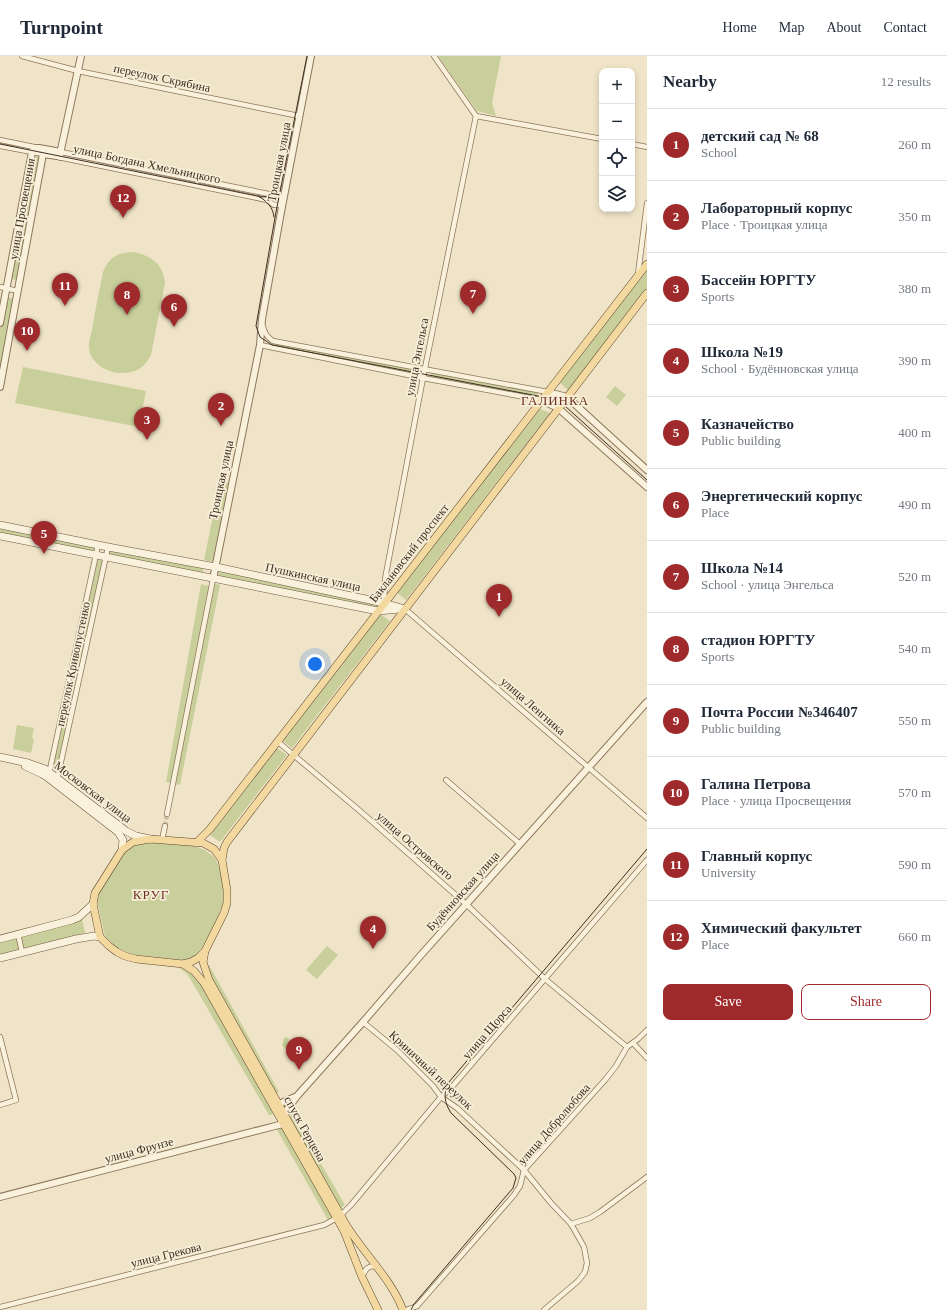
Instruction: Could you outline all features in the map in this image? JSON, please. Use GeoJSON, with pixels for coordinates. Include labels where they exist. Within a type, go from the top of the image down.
{"type":"FeatureCollection","features":[{"type":"Feature","properties":{"kind":"main road","name":"Баклановский проспект"},"geometry":{"type":"LineString","coordinates":[[196,843],[210,829],[647,264]]}},
{"type":"Feature","properties":{"kind":"main road"},"geometry":{"type":"LineString","coordinates":[[222,860],[218,853],[203,843],[150,839],[133,842],[122,850],[95,893],[92,904],[100,937],[109,946],[125,956],[136,959],[183,964],[195,960],[205,951],[224,913],[227,903],[227,890],[222,860],[224,848],[227,842],[647,293]]}},
{"type":"Feature","properties":{"kind":"main road","name":"Пушкинская улица"},"geometry":{"type":"LineString","coordinates":[[0,525],[215,567],[384,603],[405,609]]}},
{"type":"Feature","properties":{"kind":"main road","name":"Пушкинская улица"},"geometry":{"type":"LineString","coordinates":[[0,536],[378,611],[405,609]]}},
{"type":"Feature","properties":{"kind":"main road","name":"Московская улица"},"geometry":{"type":"LineString","coordinates":[[0,757],[36,765],[126,831],[136,836],[150,839]]}},
{"type":"Feature","properties":{"kind":"main road","name":"Московская улица"},"geometry":{"type":"LineString","coordinates":[[0,761],[27,767],[49,775]]}},
{"type":"Feature","properties":{"kind":"main road","name":"Московская улица"},"geometry":{"type":"LineString","coordinates":[[57,781],[118,832],[122,840],[122,850]]}},
{"type":"Feature","properties":{"kind":"main road"},"geometry":{"type":"LineString","coordinates":[[0,939],[72,920],[79,917],[92,904]]}},
{"type":"Feature","properties":{"kind":"main road"},"geometry":{"type":"LineString","coordinates":[[0,958],[76,938],[94,936],[100,937]]}},
{"type":"Feature","properties":{"kind":"main road","name":"спуск Герцена"},"geometry":{"type":"LineString","coordinates":[[205,951],[203,962],[209,980],[279,1104],[339,1217],[362,1277],[378,1310]]}},
{"type":"Feature","properties":{"kind":"main road","name":"спуск Герцена"},"geometry":{"type":"LineString","coordinates":[[183,964],[194,971],[204,984],[283,1124],[339,1217],[390,1284],[399,1300],[402,1310]]}},
{"type":"Feature","properties":{"kind":"street","name":"переулок Скрябина"},"geometry":{"type":"LineString","coordinates":[[22,56],[78,71],[299,116]]}},
{"type":"Feature","properties":{"kind":"street"},"geometry":{"type":"LineString","coordinates":[[59,155],[81,56]]}},
{"type":"Feature","properties":{"kind":"street","name":"Троицкая улица"},"geometry":{"type":"LineString","coordinates":[[167,814],[260,345],[262,319],[282,207],[282,197],[311,56]]}},
{"type":"Feature","properties":{"kind":"street"},"geometry":{"type":"LineString","coordinates":[[434,56],[476,116],[599,138]]}},
{"type":"Feature","properties":{"kind":"street","name":"улица Энгельса"},"geometry":{"type":"LineString","coordinates":[[384,603],[385,579],[422,378],[476,116]]}},
{"type":"Feature","properties":{"kind":"street","name":"улица Богдана Хмельницкого"},"geometry":{"type":"LineString","coordinates":[[0,140],[59,155],[266,200],[274,205],[278,205],[282,197],[59,155]]}},
{"type":"Feature","properties":{"kind":"street"},"geometry":{"type":"LineString","coordinates":[[635,145],[647,147]]}},
{"type":"Feature","properties":{"kind":"street"},"geometry":{"type":"LineString","coordinates":[[0,146],[32,152]]}},
{"type":"Feature","properties":{"kind":"street","name":"улица Просвещения"},"geometry":{"type":"LineString","coordinates":[[0,323],[32,152],[34,149],[42,150],[0,386]]}},
{"type":"Feature","properties":{"kind":"street"},"geometry":{"type":"LineString","coordinates":[[638,276],[647,203]]}},
{"type":"Feature","properties":{"kind":"street"},"geometry":{"type":"LineString","coordinates":[[0,287],[18,291]]}},
{"type":"Feature","properties":{"kind":"street"},"geometry":{"type":"LineString","coordinates":[[262,319],[264,332],[268,338],[273,341],[548,392],[567,397],[647,470]]}},
{"type":"Feature","properties":{"kind":"street"},"geometry":{"type":"LineString","coordinates":[[260,345],[422,378],[541,400],[558,408],[647,487]]}},
{"type":"Feature","properties":{"kind":"street","name":"переулок Кривопустенко"},"geometry":{"type":"LineString","coordinates":[[49,775],[98,545]]}},
{"type":"Feature","properties":{"kind":"street","name":"переулок Кривопустенко"},"geometry":{"type":"LineString","coordinates":[[57,781],[108,547]]}},
{"type":"Feature","properties":{"kind":"street","name":"улица Ленгника"},"geometry":{"type":"LineString","coordinates":[[405,609],[647,818]]}},
{"type":"Feature","properties":{"kind":"street","name":"Будённовская улица"},"geometry":{"type":"LineString","coordinates":[[284,1114],[297,1096],[466,904],[647,702]]}},
{"type":"Feature","properties":{"kind":"street","name":"улица Островского"},"geometry":{"type":"LineString","coordinates":[[277,741],[294,754],[466,904],[545,979],[627,1047]]}},
{"type":"Feature","properties":{"kind":"street"},"geometry":{"type":"LineString","coordinates":[[446,780],[520,844]]}},
{"type":"Feature","properties":{"kind":"street"},"geometry":{"type":"LineString","coordinates":[[162,840],[165,826]]}},
{"type":"Feature","properties":{"kind":"street","name":"улица Щорса"},"geometry":{"type":"LineString","coordinates":[[339,1217],[351,1205],[441,1097],[451,1088],[647,860]]}},
{"type":"Feature","properties":{"kind":"street"},"geometry":{"type":"LineString","coordinates":[[18,934],[22,952]]}},
{"type":"Feature","properties":{"kind":"street","name":"Криничный переулок"},"geometry":{"type":"LineString","coordinates":[[363,1022],[397,1050],[433,1086],[441,1097],[457,1108],[524,1170],[550,1203],[571,1224],[580,1238],[584,1247],[587,1262],[585,1272],[582,1277],[544,1310]]}},
{"type":"Feature","properties":{"kind":"street","name":"улица Добролюбова"},"geometry":{"type":"LineString","coordinates":[[418,1308],[514,1195],[520,1186],[524,1170],[605,1080],[616,1066],[627,1047],[647,1030]]}},
{"type":"Feature","properties":{"kind":"street"},"geometry":{"type":"LineString","coordinates":[[0,1037],[16,1100],[0,1105]]}},
{"type":"Feature","properties":{"kind":"street"},"geometry":{"type":"LineString","coordinates":[[633,1043],[647,1058]]}},
{"type":"Feature","properties":{"kind":"street","name":"Будённовская улица"},"geometry":{"type":"LineString","coordinates":[[279,1104],[297,1096]]}},
{"type":"Feature","properties":{"kind":"street","name":"улица Фрунзе"},"geometry":{"type":"LineString","coordinates":[[0,1197],[283,1124]]}},
{"type":"Feature","properties":{"kind":"street"},"geometry":{"type":"LineString","coordinates":[[571,1224],[590,1218],[600,1212],[647,1177]]}},
{"type":"Feature","properties":{"kind":"street","name":"улица Грекова"},"geometry":{"type":"LineString","coordinates":[[0,1308],[324,1225],[339,1217]]}},
{"type":"Feature","properties":{"kind":"street"},"geometry":{"type":"LineString","coordinates":[[362,1277],[367,1268],[373,1266],[378,1267]]}},
{"type":"Feature","properties":{"kind":"street"},"geometry":{"type":"LineString","coordinates":[[406,1310],[418,1308]]}},
{"type":"Feature","properties":{"kind":"green space"},"geometry":{"type":"Polygon","coordinates":[[[438,56],[501,56],[492,103],[496,116],[477,111],[438,56]]]}},
{"type":"Feature","properties":{"kind":"green space"},"geometry":{"type":"Polygon","coordinates":[[[33,155],[42,157],[19,280],[10,279],[33,155]]]}},
{"type":"Feature","properties":{"kind":"green space"},"geometry":{"type":"Polygon","coordinates":[[[134,252],[146,256],[156,262],[162,271],[165,283],[151,355],[139,369],[126,373],[116,373],[105,369],[96,363],[90,354],[89,342],[103,272],[108,262],[115,256],[123,253],[134,252]]]}},
{"type":"Feature","properties":{"kind":"green space"},"geometry":{"type":"Polygon","coordinates":[[[647,269],[647,288],[568,390],[559,382],[647,269]]]}},
{"type":"Feature","properties":{"kind":"green space"},"geometry":{"type":"Polygon","coordinates":[[[6,297],[15,299],[0,385],[0,329],[6,297]]]}},
{"type":"Feature","properties":{"kind":"green space"},"geometry":{"type":"Polygon","coordinates":[[[272,342],[422,370],[421,376],[271,346],[272,342]]]}},
{"type":"Feature","properties":{"kind":"green space"},"geometry":{"type":"Polygon","coordinates":[[[23,367],[146,391],[139,427],[15,403],[23,367]]]}},
{"type":"Feature","properties":{"kind":"green space"},"geometry":{"type":"Polygon","coordinates":[[[431,372],[539,392],[536,397],[430,378],[431,372]]]}},
{"type":"Feature","properties":{"kind":"green space"},"geometry":{"type":"Polygon","coordinates":[[[615,386],[626,395],[617,406],[606,397],[615,386]]]}},
{"type":"Feature","properties":{"kind":"green space"},"geometry":{"type":"Polygon","coordinates":[[[537,408],[550,413],[406,600],[396,592],[537,408]]]}},
{"type":"Feature","properties":{"kind":"green space"},"geometry":{"type":"Polygon","coordinates":[[[220,482],[229,483],[214,562],[204,560],[220,482]]]}},
{"type":"Feature","properties":{"kind":"green space"},"geometry":{"type":"Polygon","coordinates":[[[0,526],[97,547],[96,554],[0,535],[0,526]]]}},
{"type":"Feature","properties":{"kind":"green space"},"geometry":{"type":"Polygon","coordinates":[[[110,550],[204,567],[202,575],[109,556],[110,550]]]}},
{"type":"Feature","properties":{"kind":"green space"},"geometry":{"type":"Polygon","coordinates":[[[98,559],[103,561],[60,765],[53,764],[98,559]]]}},
{"type":"Feature","properties":{"kind":"green space"},"geometry":{"type":"Polygon","coordinates":[[[219,571],[378,603],[376,609],[218,578],[219,571]]]}},
{"type":"Feature","properties":{"kind":"green space"},"geometry":{"type":"Polygon","coordinates":[[[213,583],[220,585],[180,785],[175,784],[213,583]]]}},
{"type":"Feature","properties":{"kind":"green space"},"geometry":{"type":"Polygon","coordinates":[[[201,584],[209,586],[171,783],[166,782],[201,584]]]}},
{"type":"Feature","properties":{"kind":"green space"},"geometry":{"type":"Polygon","coordinates":[[[380,614],[390,621],[292,748],[283,741],[380,614]]]}},
{"type":"Feature","properties":{"kind":"green space"},"geometry":{"type":"Polygon","coordinates":[[[17,725],[34,728],[32,737],[34,740],[31,753],[13,749],[17,725]]]}},
{"type":"Feature","properties":{"kind":"green space"},"geometry":{"type":"Polygon","coordinates":[[[277,748],[287,755],[220,842],[210,835],[277,748]]]}},
{"type":"Feature","properties":{"kind":"green space"},"geometry":{"type":"Polygon","coordinates":[[[153,842],[190,845],[203,849],[216,859],[221,876],[223,893],[222,906],[212,930],[203,946],[195,956],[188,959],[184,960],[136,955],[118,948],[105,936],[97,901],[101,888],[122,854],[134,845],[153,842]]]}},
{"type":"Feature","properties":{"kind":"green space"},"geometry":{"type":"Polygon","coordinates":[[[82,919],[85,933],[0,955],[0,940],[82,919]]]}},
{"type":"Feature","properties":{"kind":"green space"},"geometry":{"type":"Polygon","coordinates":[[[327,946],[338,955],[317,979],[306,970],[327,946]]]}},
{"type":"Feature","properties":{"kind":"green space"},"geometry":{"type":"Polygon","coordinates":[[[209,965],[279,1092],[276,1094],[211,979],[207,968],[209,965]]]}},
{"type":"Feature","properties":{"kind":"green space"},"geometry":{"type":"Polygon","coordinates":[[[177,966],[188,971],[202,985],[273,1110],[272,1115],[269,1115],[191,980],[187,974],[177,966]]]}},
{"type":"Feature","properties":{"kind":"green space"},"geometry":{"type":"Polygon","coordinates":[[[301,1036],[308,1040],[298,1052],[289,1053],[282,1045],[284,1038],[287,1037],[293,1044],[301,1036]]]}},
{"type":"Feature","properties":{"kind":"green space"},"geometry":{"type":"Polygon","coordinates":[[[291,1112],[345,1205],[341,1208],[290,1119],[291,1112]]]}},
{"type":"Feature","properties":{"kind":"green space"},"geometry":{"type":"Polygon","coordinates":[[[280,1127],[285,1131],[333,1217],[328,1220],[276,1128],[280,1127]]]}},
{"type":"Feature","properties":{"kind":"tunnel"},"geometry":{"type":"LineString","coordinates":[[165,826],[167,814]]}},
{"type":"Feature","properties":{"kind":"tram line"},"geometry":{"type":"LineString","coordinates":[[307,56],[276,212],[256,326],[260,337],[272,345],[543,397],[565,406],[647,480]]}},
{"type":"Feature","properties":{"kind":"tram line"},"geometry":{"type":"LineString","coordinates":[[0,144],[262,197],[273,194],[281,186]]}},
{"type":"Feature","properties":{"kind":"tram line"},"geometry":{"type":"LineString","coordinates":[[258,196],[269,205],[274,217]]}},
{"type":"Feature","properties":{"kind":"tram line"},"geometry":{"type":"LineString","coordinates":[[411,1310],[414,1304],[513,1188],[516,1178],[514,1174],[451,1113],[445,1098],[449,1082],[647,849]]}},
{"type":"Feature","properties":{"kind":"place","name":"Химический факультет"},"geometry":{"type":"Point","coordinates":[123,218]}},
{"type":"Feature","properties":{"kind":"place","name":"Главный корпус"},"geometry":{"type":"Point","coordinates":[65,306]}},
{"type":"Feature","properties":{"kind":"place","name":"Школа №14"},"geometry":{"type":"Point","coordinates":[473,314]}},
{"type":"Feature","properties":{"kind":"place","name":"стадион ЮРГТУ"},"geometry":{"type":"Point","coordinates":[127,315]}},
{"type":"Feature","properties":{"kind":"place","name":"Энергетический корпус"},"geometry":{"type":"Point","coordinates":[174,327]}},
{"type":"Feature","properties":{"kind":"place","name":"Галина Петрова"},"geometry":{"type":"Point","coordinates":[27,351]}},
{"type":"Feature","properties":{"kind":"place","name":"Лабораторный корпус"},"geometry":{"type":"Point","coordinates":[221,426]}},
{"type":"Feature","properties":{"kind":"place","name":"Бассейн ЮРГТУ"},"geometry":{"type":"Point","coordinates":[147,440]}},
{"type":"Feature","properties":{"kind":"place","name":"Казначейство"},"geometry":{"type":"Point","coordinates":[44,554]}},
{"type":"Feature","properties":{"kind":"place","name":"детский сад № 68"},"geometry":{"type":"Point","coordinates":[499,617]}},
{"type":"Feature","properties":{"kind":"place","name":"Школа №19"},"geometry":{"type":"Point","coordinates":[373,949]}},
{"type":"Feature","properties":{"kind":"place","name":"Почта России №346407"},"geometry":{"type":"Point","coordinates":[299,1070]}},
{"type":"Feature","properties":{"kind":"district","name":"ГАЛИНКА"},"geometry":{"type":"Point","coordinates":[555,400]}},
{"type":"Feature","properties":{"kind":"district","name":"КРУГ"},"geometry":{"type":"Point","coordinates":[151,894]}}]}
